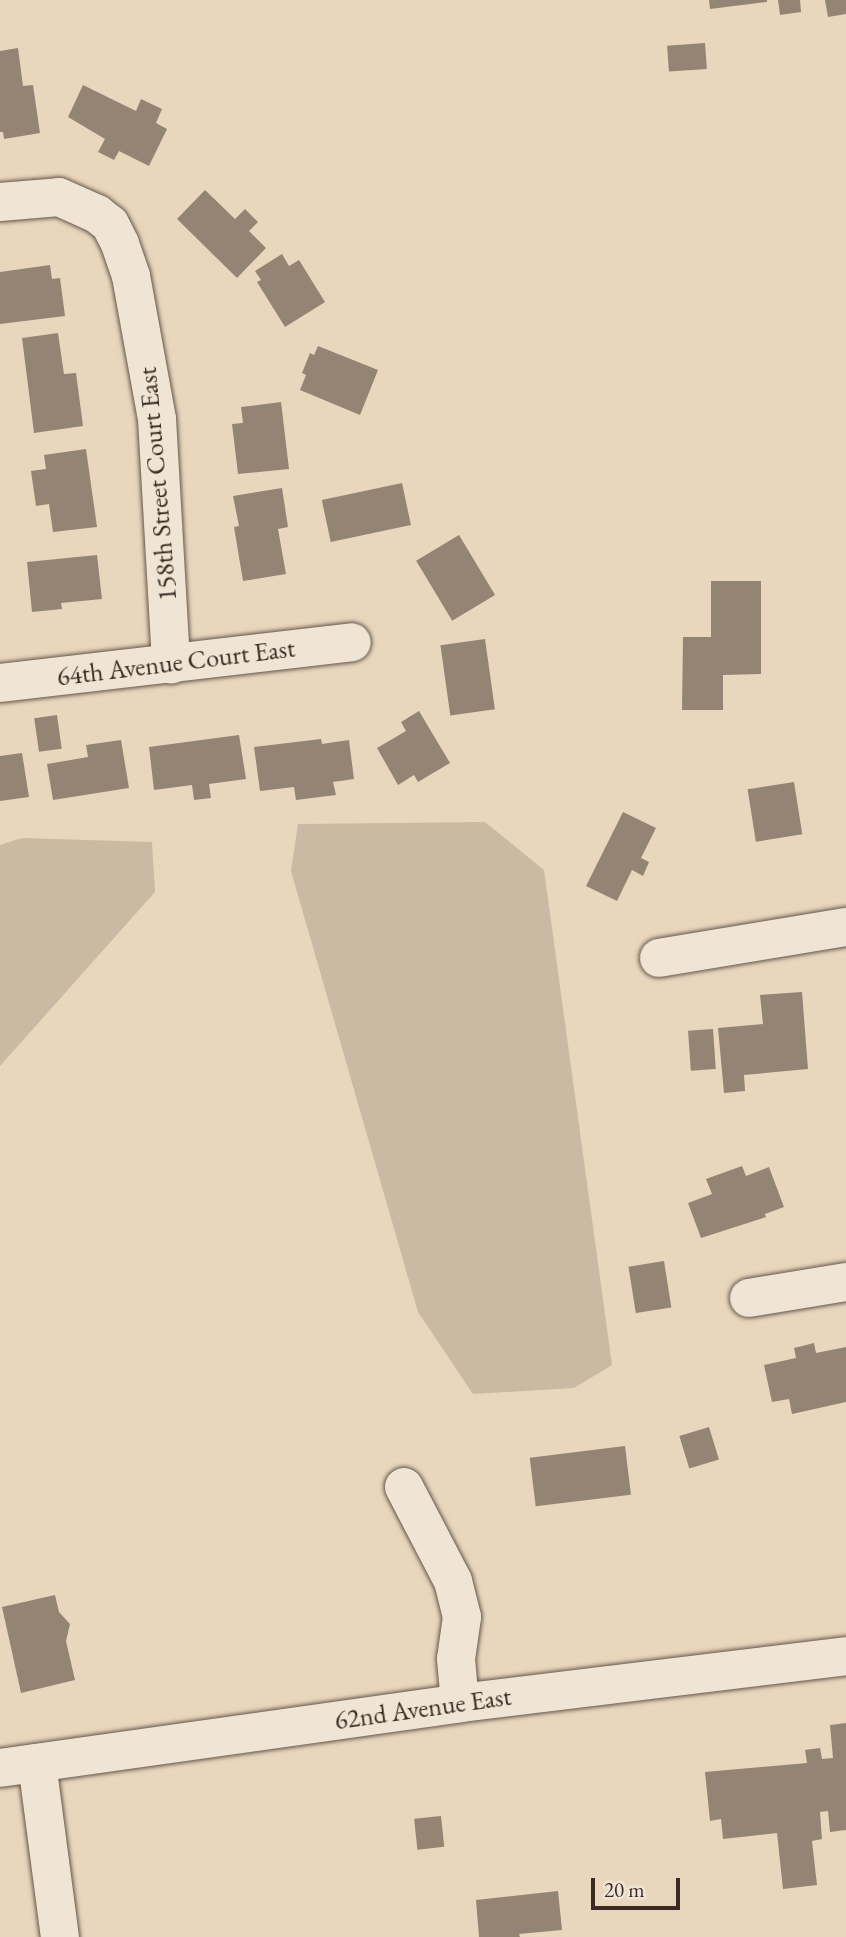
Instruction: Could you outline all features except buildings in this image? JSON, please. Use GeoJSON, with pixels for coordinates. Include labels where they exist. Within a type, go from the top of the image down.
{"type":"FeatureCollection","features":[{"type":"Feature","properties":{"kind":"street","name":"158th Street Court East"},"geometry":{"type":"LineString","coordinates":[[0,202],[59,197],[80,204],[110,224],[131,276],[157,419],[171,665]]}},
{"type":"Feature","properties":{"kind":"street","name":"64th Avenue Court East"},"geometry":{"type":"LineString","coordinates":[[0,683],[352,642]]}},
{"type":"Feature","properties":{"kind":"street"},"geometry":{"type":"LineString","coordinates":[[659,958],[846,927]]}},
{"type":"Feature","properties":{"kind":"street"},"geometry":{"type":"LineString","coordinates":[[749,1298],[846,1282]]}},
{"type":"Feature","properties":{"kind":"street"},"geometry":{"type":"LineString","coordinates":[[404,1487],[453,1581],[462,1617],[456,1659],[460,1703]]}},
{"type":"Feature","properties":{"kind":"street","name":"62nd Avenue East"},"geometry":{"type":"LineString","coordinates":[[18,1765],[460,1703],[846,1656]]}},
{"type":"Feature","properties":{"kind":"street"},"geometry":{"type":"LineString","coordinates":[[18,1765],[60,1937]]}},
{"type":"Feature","properties":{"kind":"shaded area"},"geometry":{"type":"Polygon","coordinates":[[[485,822],[544,870],[612,1365],[574,1388],[473,1394],[418,1312],[291,871],[298,824],[485,822]]]}},
{"type":"Feature","properties":{"kind":"shaded area"},"geometry":{"type":"Polygon","coordinates":[[[22,838],[152,842],[155,892],[0,1066],[0,845],[22,838]]]}}]}
